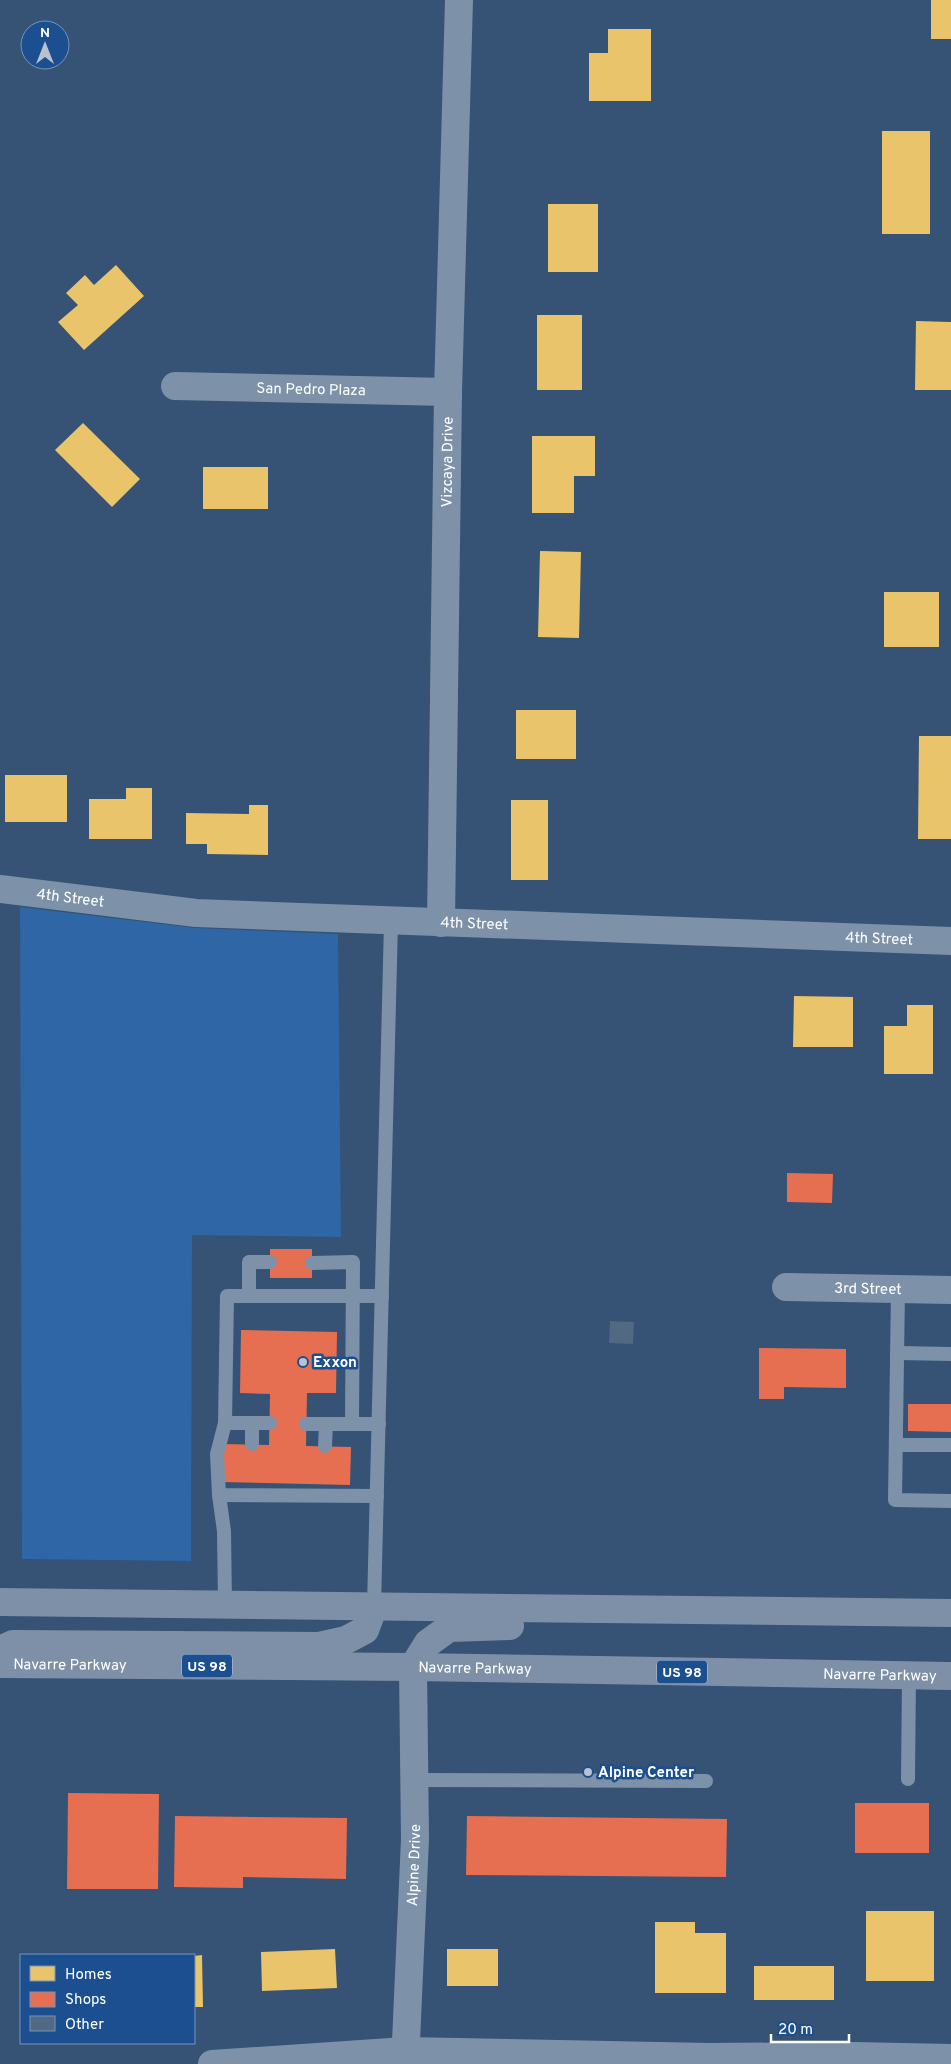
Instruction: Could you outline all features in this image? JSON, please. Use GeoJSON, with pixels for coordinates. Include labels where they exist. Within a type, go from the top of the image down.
{"type":"FeatureCollection","features":[{"type":"Feature","properties":{"kind":"highway"},"geometry":{"type":"LineString","coordinates":[[0,1602],[951,1613]]}},
{"type":"Feature","properties":{"kind":"highway"},"geometry":{"type":"LineString","coordinates":[[0,1650],[13,1644],[319,1646],[346,1640],[365,1630],[374,1606]]}},
{"type":"Feature","properties":{"kind":"highway"},"geometry":{"type":"LineString","coordinates":[[413,1668],[428,1643],[449,1628],[483,1626],[787,1628],[821,1610]]}},
{"type":"Feature","properties":{"kind":"highway","name":"Navarre Parkway"},"geometry":{"type":"LineString","coordinates":[[0,1664],[951,1676]]}},
{"type":"Feature","properties":{"kind":"street","name":"Vizcaya Drive"},"geometry":{"type":"LineString","coordinates":[[441,923],[448,392],[459,0]]}},
{"type":"Feature","properties":{"kind":"street","name":"San Pedro Plaza"},"geometry":{"type":"LineString","coordinates":[[175,386],[448,392]]}},
{"type":"Feature","properties":{"kind":"street","name":"4th Street"},"geometry":{"type":"LineString","coordinates":[[0,890],[196,913],[391,922],[951,941]]}},
{"type":"Feature","properties":{"kind":"street","name":"3rd Street"},"geometry":{"type":"LineString","coordinates":[[786,1287],[951,1290]]}},
{"type":"Feature","properties":{"kind":"street","name":"Alpine Drive"},"geometry":{"type":"LineString","coordinates":[[405,2057],[415,1839],[413,1668]]}},
{"type":"Feature","properties":{"kind":"street"},"geometry":{"type":"LineString","coordinates":[[212,2064],[405,2057],[710,2061],[854,2056],[951,2058]]}},
{"type":"Feature","properties":{"kind":"lane"},"geometry":{"type":"LineString","coordinates":[[374,1606],[391,922]]}},
{"type":"Feature","properties":{"kind":"lane"},"geometry":{"type":"LineString","coordinates":[[249,1296],[249,1262],[270,1262]]}},
{"type":"Feature","properties":{"kind":"lane"},"geometry":{"type":"LineString","coordinates":[[312,1263],[354,1262],[352,1424]]}},
{"type":"Feature","properties":{"kind":"lane"},"geometry":{"type":"LineString","coordinates":[[898,1289],[895,1500],[951,1500]]}},
{"type":"Feature","properties":{"kind":"lane"},"geometry":{"type":"LineString","coordinates":[[225,1604],[224,1531],[219,1495],[217,1454],[225,1423],[227,1296],[382,1296]]}},
{"type":"Feature","properties":{"kind":"lane"},"geometry":{"type":"LineString","coordinates":[[898,1353],[951,1354]]}},
{"type":"Feature","properties":{"kind":"lane"},"geometry":{"type":"LineString","coordinates":[[225,1423],[270,1423]]}},
{"type":"Feature","properties":{"kind":"lane"},"geometry":{"type":"LineString","coordinates":[[252,1423],[252,1444]]}},
{"type":"Feature","properties":{"kind":"lane"},"geometry":{"type":"LineString","coordinates":[[306,1424],[379,1424]]}},
{"type":"Feature","properties":{"kind":"lane"},"geometry":{"type":"LineString","coordinates":[[325,1446],[326,1424]]}},
{"type":"Feature","properties":{"kind":"lane"},"geometry":{"type":"LineString","coordinates":[[896,1445],[951,1445]]}},
{"type":"Feature","properties":{"kind":"lane"},"geometry":{"type":"LineString","coordinates":[[219,1495],[251,1489],[289,1489],[324,1490],[377,1496]]}},
{"type":"Feature","properties":{"kind":"lane"},"geometry":{"type":"LineString","coordinates":[[908,1779],[909,1675]]}},
{"type":"Feature","properties":{"kind":"lane"},"geometry":{"type":"LineString","coordinates":[[414,1780],[706,1781]]}},
{"type":"Feature","properties":{"kind":"shaded area"},"geometry":{"type":"Polygon","coordinates":[[[20,907],[195,928],[338,934],[341,1237],[192,1235],[191,1561],[22,1559],[20,907]]]}},
{"type":"Feature","properties":{"kind":"building: Homes"},"geometry":{"type":"Polygon","coordinates":[[[931,0],[951,0],[951,39],[931,39],[931,0]]]}},
{"type":"Feature","properties":{"kind":"building: Homes"},"geometry":{"type":"Polygon","coordinates":[[[608,29],[651,29],[651,101],[589,101],[589,53],[608,53],[608,29]]]}},
{"type":"Feature","properties":{"kind":"building: Homes"},"geometry":{"type":"Polygon","coordinates":[[[882,131],[930,131],[930,234],[882,234],[882,131]]]}},
{"type":"Feature","properties":{"kind":"building: Homes"},"geometry":{"type":"Polygon","coordinates":[[[548,204],[598,204],[598,272],[548,272],[548,204]]]}},
{"type":"Feature","properties":{"kind":"building: Homes"},"geometry":{"type":"Polygon","coordinates":[[[116,265],[144,296],[84,350],[58,322],[78,305],[66,293],[85,275],[94,285],[116,265]]]}},
{"type":"Feature","properties":{"kind":"building: Homes"},"geometry":{"type":"Polygon","coordinates":[[[537,315],[582,315],[582,390],[537,390],[537,315]]]}},
{"type":"Feature","properties":{"kind":"building: Homes"},"geometry":{"type":"Polygon","coordinates":[[[916,321],[951,322],[951,390],[915,390],[916,321]]]}},
{"type":"Feature","properties":{"kind":"building: Homes"},"geometry":{"type":"Polygon","coordinates":[[[83,423],[140,479],[112,507],[55,450],[83,423]]]}},
{"type":"Feature","properties":{"kind":"building: Homes"},"geometry":{"type":"Polygon","coordinates":[[[532,436],[595,436],[595,476],[574,476],[574,513],[532,513],[532,436]]]}},
{"type":"Feature","properties":{"kind":"building: Homes"},"geometry":{"type":"Polygon","coordinates":[[[203,467],[268,467],[268,509],[203,509],[203,467]]]}},
{"type":"Feature","properties":{"kind":"building: Homes"},"geometry":{"type":"Polygon","coordinates":[[[540,551],[581,552],[579,638],[538,637],[540,551]]]}},
{"type":"Feature","properties":{"kind":"building: Homes"},"geometry":{"type":"Polygon","coordinates":[[[884,592],[939,592],[939,647],[884,647],[884,592]]]}},
{"type":"Feature","properties":{"kind":"building: Homes"},"geometry":{"type":"Polygon","coordinates":[[[516,710],[576,710],[576,759],[516,759],[516,710]]]}},
{"type":"Feature","properties":{"kind":"building: Homes"},"geometry":{"type":"Polygon","coordinates":[[[919,736],[951,736],[951,839],[918,839],[919,736]]]}},
{"type":"Feature","properties":{"kind":"building: Homes"},"geometry":{"type":"Polygon","coordinates":[[[5,775],[67,775],[67,822],[5,822],[5,775]]]}},
{"type":"Feature","properties":{"kind":"building: Homes"},"geometry":{"type":"Polygon","coordinates":[[[126,788],[152,788],[152,839],[89,839],[89,799],[126,799],[126,788]]]}},
{"type":"Feature","properties":{"kind":"building: Homes"},"geometry":{"type":"Polygon","coordinates":[[[511,800],[548,800],[548,880],[511,880],[511,800]]]}},
{"type":"Feature","properties":{"kind":"building: Homes"},"geometry":{"type":"Polygon","coordinates":[[[249,805],[268,805],[268,855],[207,854],[207,844],[186,844],[186,813],[249,814],[249,805]]]}},
{"type":"Feature","properties":{"kind":"building: Homes"},"geometry":{"type":"Polygon","coordinates":[[[794,996],[853,997],[853,1047],[793,1047],[794,996]]]}},
{"type":"Feature","properties":{"kind":"building: Homes"},"geometry":{"type":"Polygon","coordinates":[[[907,1005],[933,1005],[933,1074],[884,1074],[884,1026],[907,1026],[907,1005]]]}},
{"type":"Feature","properties":{"kind":"building: Homes"},"geometry":{"type":"Polygon","coordinates":[[[866,1911],[934,1911],[934,1981],[866,1981],[866,1911]]]}},
{"type":"Feature","properties":{"kind":"building: Homes"},"geometry":{"type":"Polygon","coordinates":[[[655,1922],[695,1922],[695,1933],[726,1933],[726,1993],[655,1993],[655,1922]]]}},
{"type":"Feature","properties":{"kind":"building: Homes"},"geometry":{"type":"Polygon","coordinates":[[[335,1949],[337,1988],[262,1991],[261,1952],[335,1949]]]}},
{"type":"Feature","properties":{"kind":"building: Homes"},"geometry":{"type":"Polygon","coordinates":[[[447,1949],[498,1949],[498,1986],[447,1986],[447,1949]]]}},
{"type":"Feature","properties":{"kind":"building: Homes"},"geometry":{"type":"Polygon","coordinates":[[[202,1955],[203,2007],[195,2007],[195,1956],[202,1955]]]}},
{"type":"Feature","properties":{"kind":"building: Homes"},"geometry":{"type":"Polygon","coordinates":[[[754,1966],[834,1966],[834,2000],[754,2000],[754,1966]]]}},
{"type":"Feature","properties":{"kind":"building: Shops"},"geometry":{"type":"Polygon","coordinates":[[[787,1173],[833,1174],[832,1203],[787,1202],[787,1173]]]}},
{"type":"Feature","properties":{"kind":"building: Shops"},"geometry":{"type":"Polygon","coordinates":[[[270,1249],[312,1249],[312,1278],[270,1278],[270,1249]]]}},
{"type":"Feature","properties":{"kind":"building: Shops"},"geometry":{"type":"Polygon","coordinates":[[[241,1330],[337,1332],[336,1393],[307,1393],[306,1446],[351,1447],[350,1485],[221,1482],[222,1444],[269,1445],[270,1394],[240,1393],[241,1330]]]}},
{"type":"Feature","properties":{"kind":"building: Shops"},"geometry":{"type":"Polygon","coordinates":[[[759,1348],[846,1349],[846,1388],[784,1387],[784,1399],[759,1399],[759,1348]]]}},
{"type":"Feature","properties":{"kind":"building: Shops"},"geometry":{"type":"Polygon","coordinates":[[[908,1404],[951,1404],[951,1432],[908,1431],[908,1404]]]}},
{"type":"Feature","properties":{"kind":"building: Shops"},"geometry":{"type":"Polygon","coordinates":[[[68,1793],[159,1794],[158,1889],[67,1889],[68,1793]]]}},
{"type":"Feature","properties":{"kind":"building: Shops"},"geometry":{"type":"Polygon","coordinates":[[[855,1803],[929,1803],[929,1853],[855,1853],[855,1803]]]}},
{"type":"Feature","properties":{"kind":"building: Shops"},"geometry":{"type":"Polygon","coordinates":[[[175,1816],[347,1818],[346,1879],[243,1877],[243,1888],[174,1887],[175,1816]]]}},
{"type":"Feature","properties":{"kind":"building: Shops"},"geometry":{"type":"Polygon","coordinates":[[[467,1816],[727,1819],[726,1877],[466,1875],[467,1816]]]}},
{"type":"Feature","properties":{"kind":"building: Other"},"geometry":{"type":"Polygon","coordinates":[[[610,1321],[634,1322],[633,1344],[609,1343],[610,1321]]]}},
{"type":"Feature","properties":{"kind":"place","name":"Exxon"},"geometry":{"type":"Point","coordinates":[303,1362]}},
{"type":"Feature","properties":{"kind":"place","name":"Alpine Center"},"geometry":{"type":"Point","coordinates":[588,1772]}}]}
